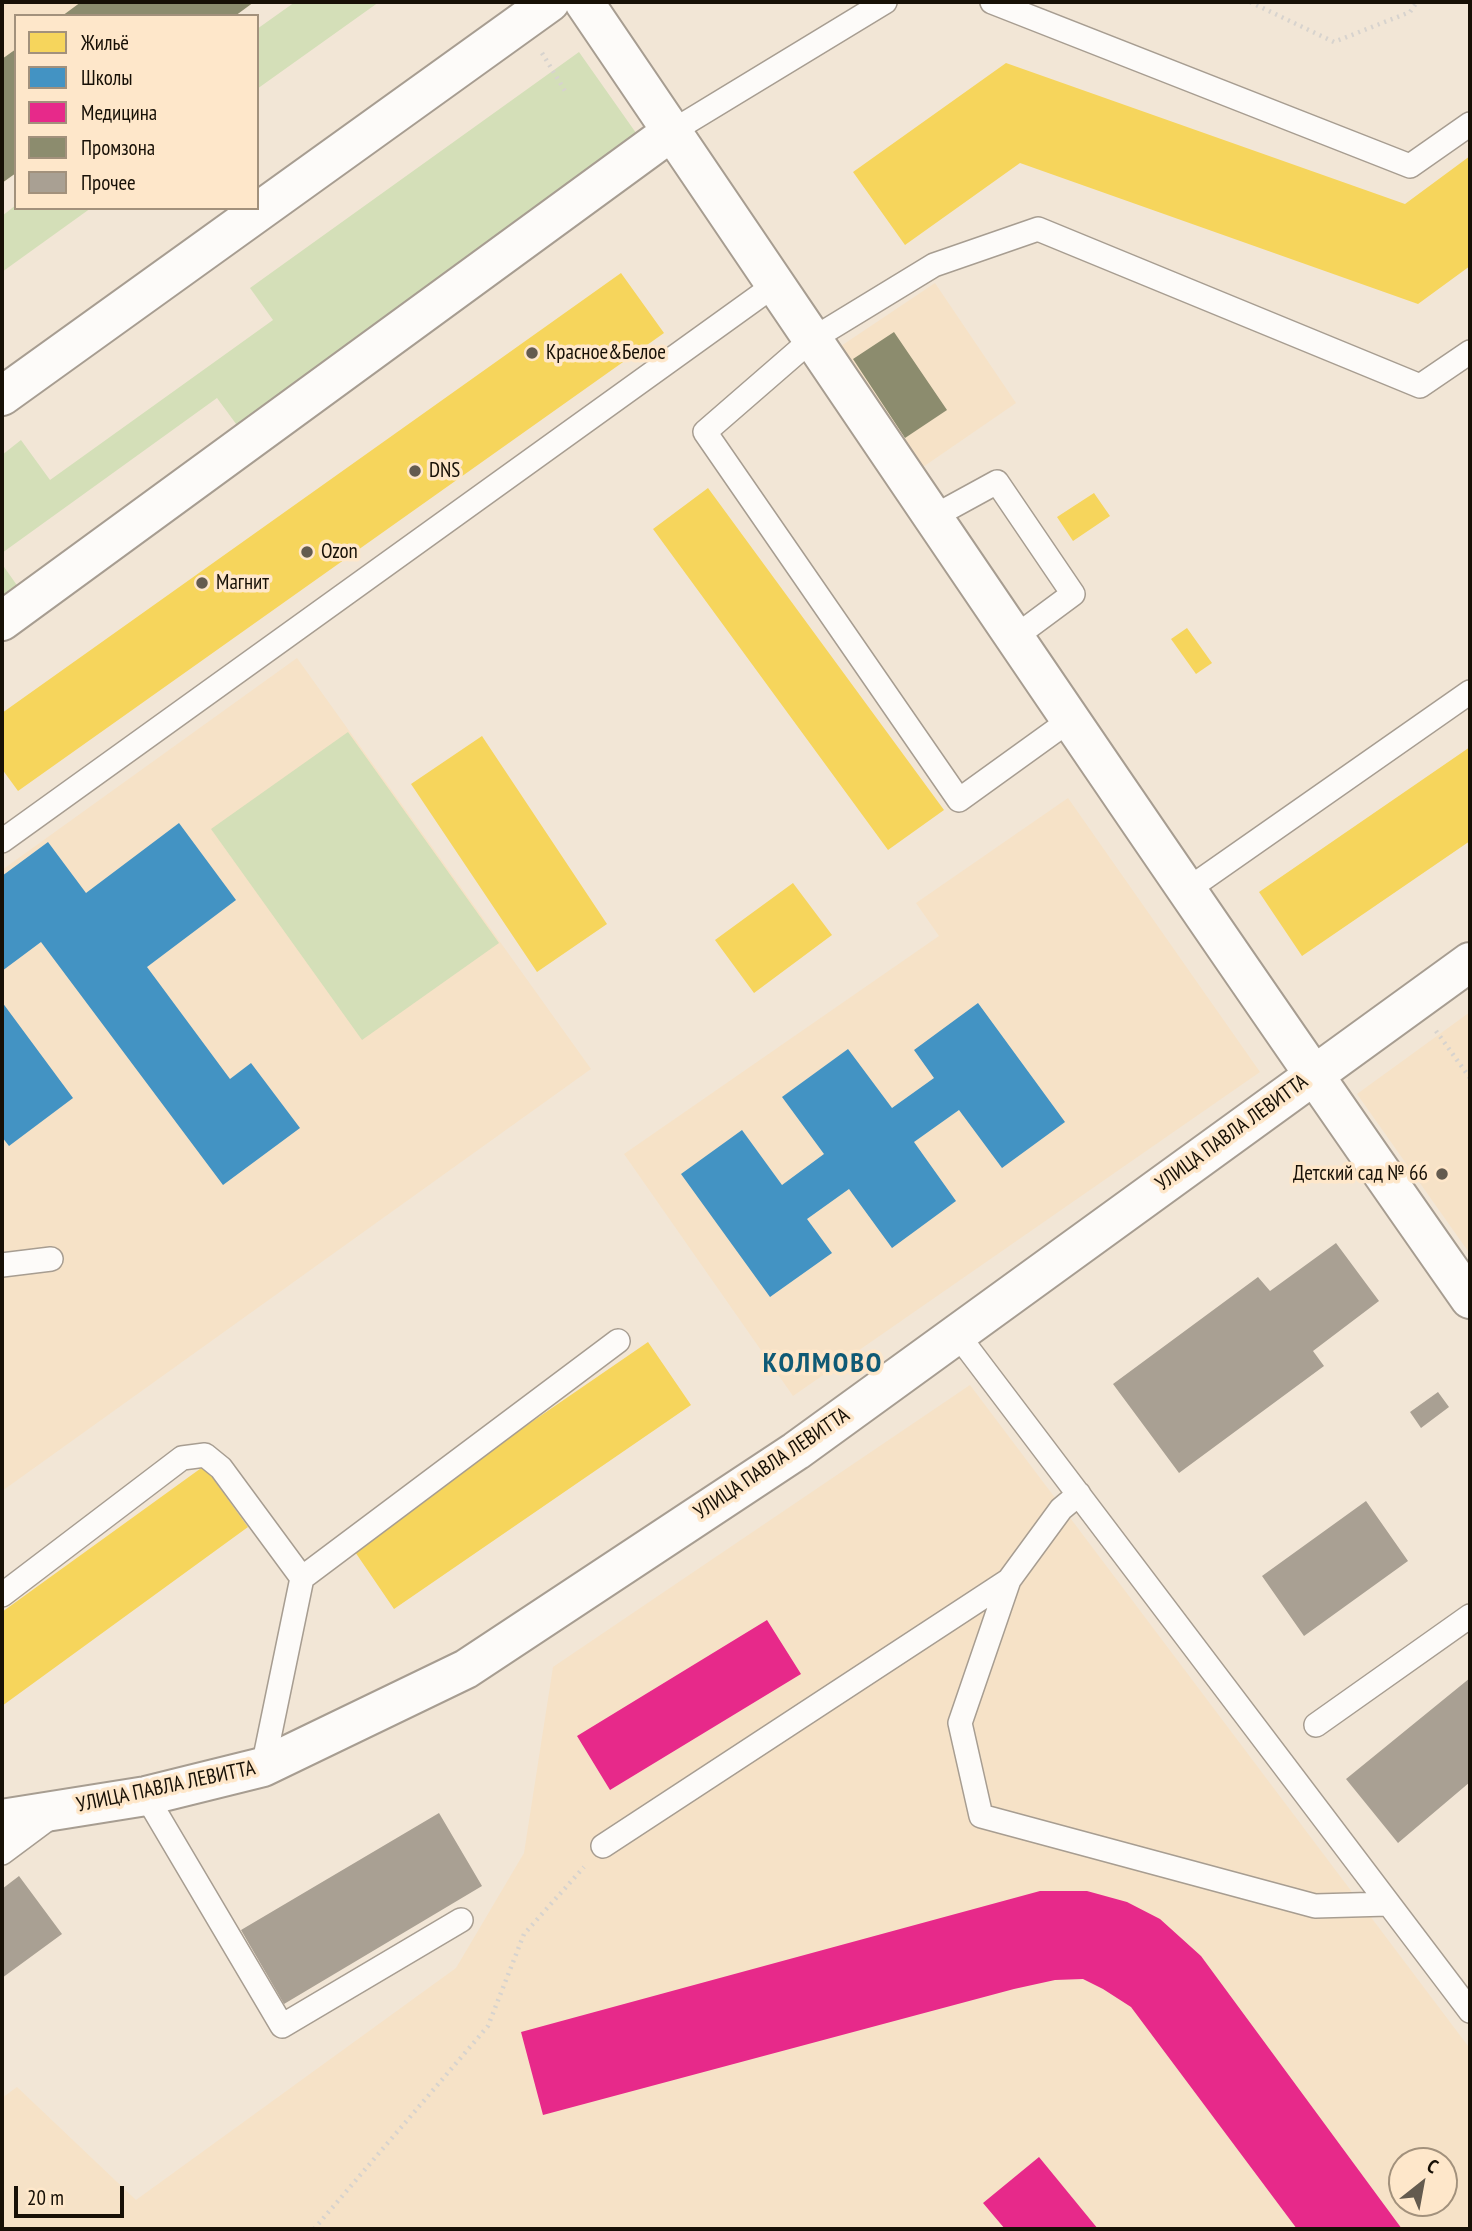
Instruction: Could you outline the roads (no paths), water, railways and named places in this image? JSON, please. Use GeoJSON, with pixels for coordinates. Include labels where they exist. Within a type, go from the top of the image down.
{"type":"FeatureCollection","features":[{"type":"Feature","properties":{"kind":"street"},"geometry":{"type":"LineString","coordinates":[[2,396],[550,2]]}},
{"type":"Feature","properties":{"kind":"street"},"geometry":{"type":"LineString","coordinates":[[584,2],[1070,720],[1470,1299]]}},
{"type":"Feature","properties":{"kind":"street"},"geometry":{"type":"LineString","coordinates":[[2,621],[671,132]]}},
{"type":"Feature","properties":{"kind":"street","name":"УЛИЦА ПАВЛА ЛЕВИТТА"},"geometry":{"type":"LineString","coordinates":[[2,1819],[146,1796],[263,1767],[466,1669],[796,1451],[1470,962]]}},
{"type":"Feature","properties":{"kind":"lane"},"geometry":{"type":"LineString","coordinates":[[671,132],[884,2]]}},
{"type":"Feature","properties":{"kind":"lane"},"geometry":{"type":"LineString","coordinates":[[992,2],[1410,166],[1470,124]]}},
{"type":"Feature","properties":{"kind":"lane"},"geometry":{"type":"LineString","coordinates":[[1070,720],[959,800],[705,432],[811,340],[934,265],[1038,229],[1420,386],[1470,352]]}},
{"type":"Feature","properties":{"kind":"lane"},"geometry":{"type":"LineString","coordinates":[[2,841],[776,284]]}},
{"type":"Feature","properties":{"kind":"lane"},"geometry":{"type":"LineString","coordinates":[[933,517],[997,482],[1073,594],[1015,637]]}},
{"type":"Feature","properties":{"kind":"lane"},"geometry":{"type":"LineString","coordinates":[[1188,890],[1470,692]]}},
{"type":"Feature","properties":{"kind":"lane"},"geometry":{"type":"LineString","coordinates":[[2,1265],[51,1259]]}},
{"type":"Feature","properties":{"kind":"lane"},"geometry":{"type":"LineString","coordinates":[[957,1334],[1470,2011]]}},
{"type":"Feature","properties":{"kind":"lane"},"geometry":{"type":"LineString","coordinates":[[263,1767],[302,1578],[618,1341]]}},
{"type":"Feature","properties":{"kind":"lane"},"geometry":{"type":"LineString","coordinates":[[2,1595],[182,1458],[205,1455],[221,1468],[302,1578]]}},
{"type":"Feature","properties":{"kind":"lane"},"geometry":{"type":"LineString","coordinates":[[1079,1494],[1061,1509],[1009,1580],[960,1723],[981,1816],[1315,1906],[1388,1904]]}},
{"type":"Feature","properties":{"kind":"lane"},"geometry":{"type":"LineString","coordinates":[[603,1846],[1009,1580]]}},
{"type":"Feature","properties":{"kind":"lane"},"geometry":{"type":"LineString","coordinates":[[1316,1725],[1470,1616]]}},
{"type":"Feature","properties":{"kind":"lane"},"geometry":{"type":"LineString","coordinates":[[146,1796],[282,2026],[461,1920]]}},
{"type":"Feature","properties":{"kind":"lane"},"geometry":{"type":"LineString","coordinates":[[2,1853],[60,1810]]}},
{"type":"Feature","properties":{"kind":"place","name":"Красное&Белое"},"geometry":{"type":"Point","coordinates":[532,353]}},
{"type":"Feature","properties":{"kind":"place","name":"DNS"},"geometry":{"type":"Point","coordinates":[415,471]}},
{"type":"Feature","properties":{"kind":"place","name":"Ozon"},"geometry":{"type":"Point","coordinates":[307,552]}},
{"type":"Feature","properties":{"kind":"place","name":"Магнит"},"geometry":{"type":"Point","coordinates":[202,583]}},
{"type":"Feature","properties":{"kind":"place","name":"Детский сад № 66"},"geometry":{"type":"Point","coordinates":[1442,1174]}},
{"type":"Feature","properties":{"kind":"district","name":"КОЛМОВО"},"geometry":{"type":"Point","coordinates":[823,1364]}}]}
